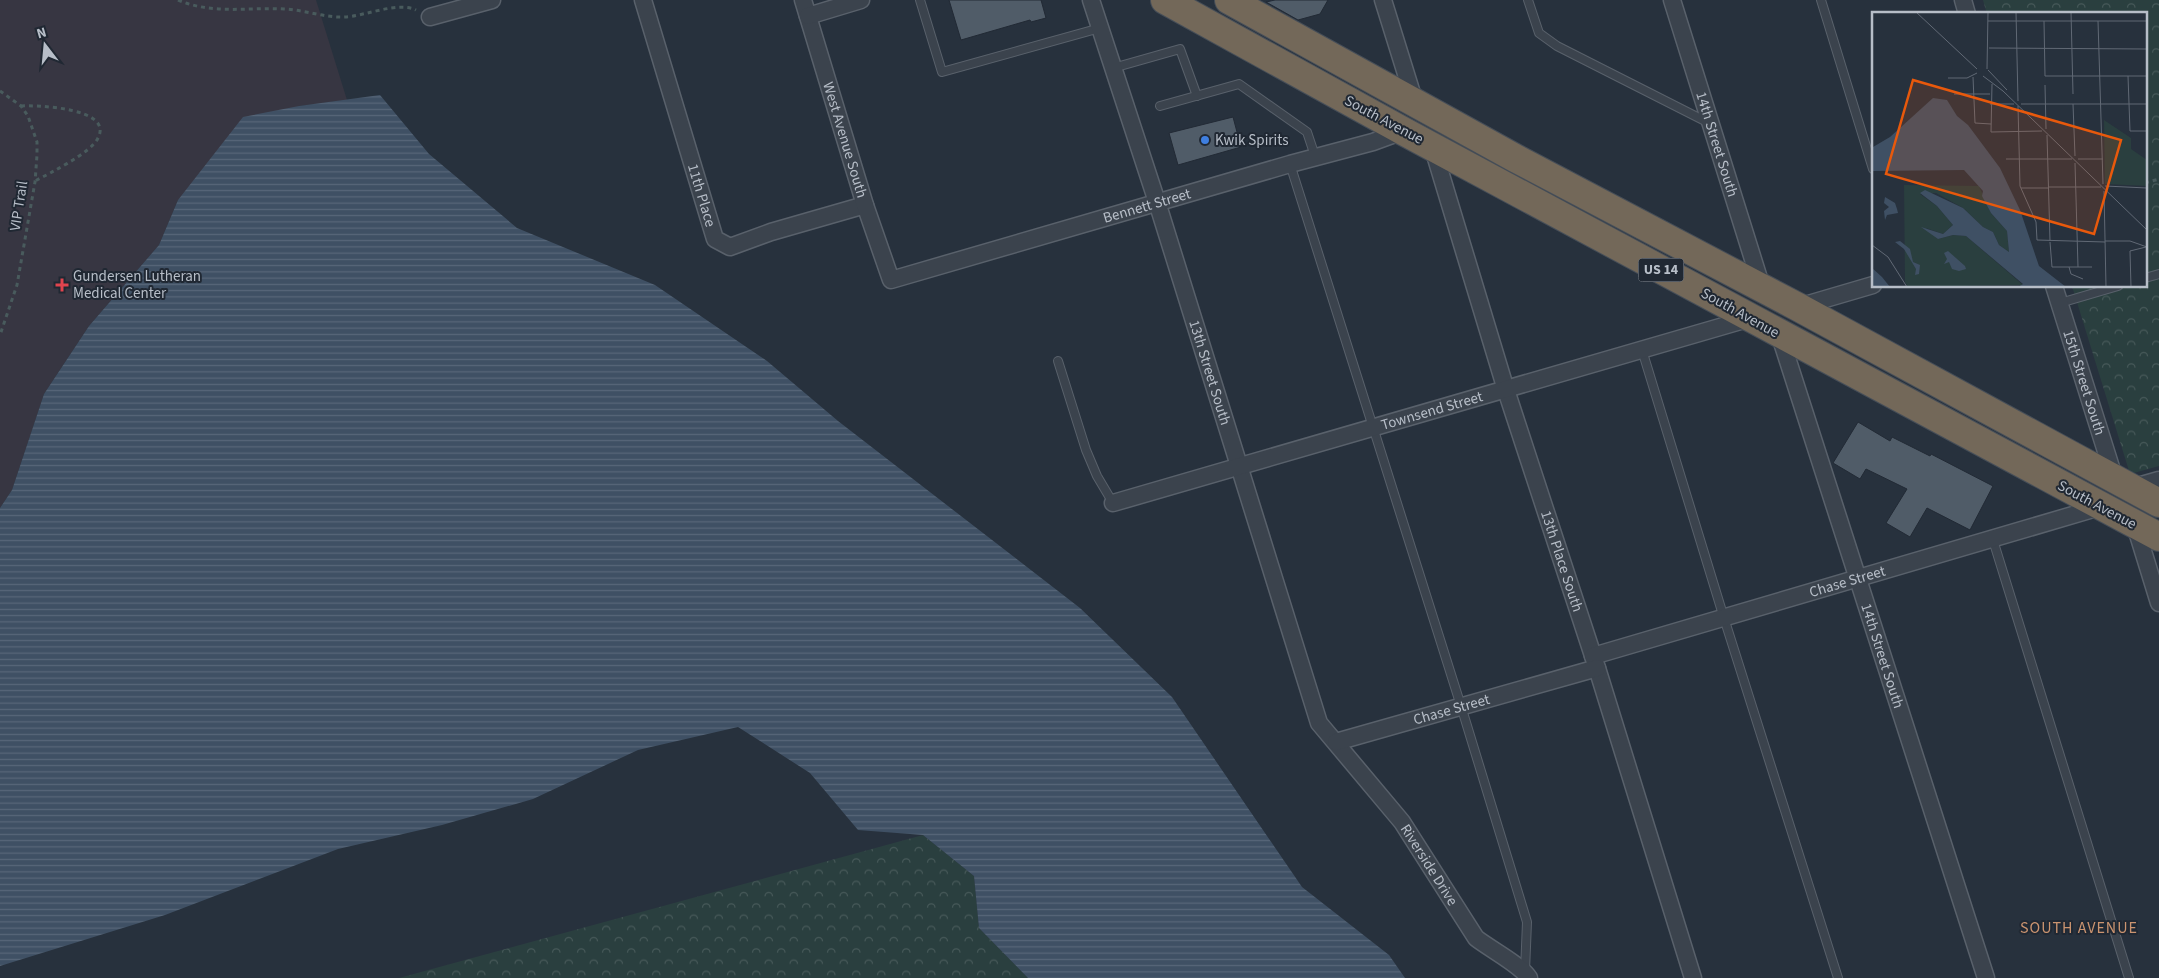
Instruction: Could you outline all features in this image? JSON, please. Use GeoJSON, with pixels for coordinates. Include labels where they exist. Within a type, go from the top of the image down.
{"type":"FeatureCollection","features":[{"type":"Feature","properties":{"kind":"highway","name":"South Avenue"},"geometry":{"type":"LineString","coordinates":[[1165,0],[2100,507],[2159,537]]}},
{"type":"Feature","properties":{"kind":"highway","name":"South Avenue"},"geometry":{"type":"LineString","coordinates":[[1229,0],[1415,104],[1798,306],[2159,503]]}},
{"type":"Feature","properties":{"kind":"street"},"geometry":{"type":"LineString","coordinates":[[430,17],[492,0]]}},
{"type":"Feature","properties":{"kind":"street","name":"11th Place"},"geometry":{"type":"LineString","coordinates":[[643,0],[715,239],[730,247],[770,232],[865,205]]}},
{"type":"Feature","properties":{"kind":"street","name":"West Avenue South"},"geometry":{"type":"LineString","coordinates":[[803,0],[865,205],[891,280]]}},
{"type":"Feature","properties":{"kind":"street"},"geometry":{"type":"LineString","coordinates":[[808,16],[861,0]]}},
{"type":"Feature","properties":{"kind":"street","name":"13th Street South"},"geometry":{"type":"LineString","coordinates":[[1091,0],[1157,202],[1319,723],[1336,742]]}},
{"type":"Feature","properties":{"kind":"street"},"geometry":{"type":"LineString","coordinates":[[1383,0],[1415,104]]}},
{"type":"Feature","properties":{"kind":"street","name":"14th Street South"},"geometry":{"type":"LineString","coordinates":[[1672,0],[1762,288]]}},
{"type":"Feature","properties":{"kind":"street","name":"Bennett Street"},"geometry":{"type":"LineString","coordinates":[[891,280],[1315,156],[1373,142],[1403,130]]}},
{"type":"Feature","properties":{"kind":"street","name":"13th Place South"},"geometry":{"type":"LineString","coordinates":[[1432,146],[1506,390],[1595,662],[1693,978]]}},
{"type":"Feature","properties":{"kind":"street"},"geometry":{"type":"LineString","coordinates":[[1798,306],[1872,286]]}},
{"type":"Feature","properties":{"kind":"street","name":"15th Street South"},"geometry":{"type":"LineString","coordinates":[[2055,288],[2123,484]]}},
{"type":"Feature","properties":{"kind":"street","name":"Townsend Street"},"geometry":{"type":"LineString","coordinates":[[1113,503],[1751,318]]}},
{"type":"Feature","properties":{"kind":"street","name":"14th Street South"},"geometry":{"type":"LineString","coordinates":[[1779,333],[1986,978]]}},
{"type":"Feature","properties":{"kind":"street"},"geometry":{"type":"LineString","coordinates":[[2123,484],[2159,480]]}},
{"type":"Feature","properties":{"kind":"street","name":"Chase Street"},"geometry":{"type":"LineString","coordinates":[[1336,742],[1461,706],[1724,618],[2100,507]]}},
{"type":"Feature","properties":{"kind":"street"},"geometry":{"type":"LineString","coordinates":[[2135,525],[2159,603]]}},
{"type":"Feature","properties":{"kind":"street","name":"Riverside Drive"},"geometry":{"type":"LineString","coordinates":[[1336,742],[1402,822],[1476,938],[1527,975]]}},
{"type":"Feature","properties":{"kind":"lane"},"geometry":{"type":"LineString","coordinates":[[920,0],[942,72],[1100,28]]}},
{"type":"Feature","properties":{"kind":"lane"},"geometry":{"type":"LineString","coordinates":[[1528,0],[1539,33],[1557,46],[1712,124]]}},
{"type":"Feature","properties":{"kind":"lane"},"geometry":{"type":"LineString","coordinates":[[1820,0],[1872,166]]}},
{"type":"Feature","properties":{"kind":"lane"},"geometry":{"type":"LineString","coordinates":[[1113,68],[1180,49],[1197,96]]}},
{"type":"Feature","properties":{"kind":"lane"},"geometry":{"type":"LineString","coordinates":[[1160,106],[1238,84],[1307,132],[1315,156]]}},
{"type":"Feature","properties":{"kind":"lane"},"geometry":{"type":"LineString","coordinates":[[1290,164],[1527,922],[1527,975]]}},
{"type":"Feature","properties":{"kind":"lane"},"geometry":{"type":"LineString","coordinates":[[2146,278],[2159,274]]}},
{"type":"Feature","properties":{"kind":"lane"},"geometry":{"type":"LineString","coordinates":[[2060,303],[2111,288]]}},
{"type":"Feature","properties":{"kind":"lane"},"geometry":{"type":"LineString","coordinates":[[1642,350],[1724,618],[1838,978]]}},
{"type":"Feature","properties":{"kind":"lane"},"geometry":{"type":"LineString","coordinates":[[1058,360],[1086,450],[1097,476],[1113,503]]}},
{"type":"Feature","properties":{"kind":"lane"},"geometry":{"type":"LineString","coordinates":[[1993,540],[2129,978]]}},
{"type":"Feature","properties":{"kind":"path"},"geometry":{"type":"LineString","coordinates":[[178,0],[218,11],[284,9],[340,18],[408,6],[430,17]]}},
{"type":"Feature","properties":{"kind":"path","name":"VIP Trail"},"geometry":{"type":"LineString","coordinates":[[0,91],[21,106],[28,116],[36,142],[35,182],[16,285],[0,335]]}},
{"type":"Feature","properties":{"kind":"path"},"geometry":{"type":"LineString","coordinates":[[21,106],[34,105],[61,108],[90,116],[99,125],[98,139],[80,155],[35,182]]}},
{"type":"Feature","properties":{"kind":"path"},"geometry":{"type":"LineString","coordinates":[[2146,183],[2159,179]]}},
{"type":"Feature","properties":{"kind":"shaded area","name":"Gundersen Lutheran Medical Center"},"geometry":{"type":"Polygon","coordinates":[[[0,0],[316,0],[347,100],[299,106],[178,200],[159,245],[89,326],[44,394],[12,490],[0,508],[0,0]]]}},
{"type":"Feature","properties":{"kind":"green space"},"geometry":{"type":"Polygon","coordinates":[[[1983,0],[2159,0],[2159,466],[2130,474],[2073,288],[2146,288],[2146,12],[1986,12],[1983,0]]]}},
{"type":"Feature","properties":{"kind":"green space"},"geometry":{"type":"Polygon","coordinates":[[[923,835],[974,876],[979,928],[1028,978],[399,978],[923,835]]]}},
{"type":"Feature","properties":{"kind":"water"},"geometry":{"type":"Polygon","coordinates":[[[380,95],[429,154],[517,228],[655,285],[767,361],[838,421],[1080,608],[1172,697],[1302,887],[1389,955],[1405,978],[1028,978],[979,928],[974,876],[923,835],[858,830],[810,773],[738,727],[638,750],[533,799],[442,825],[338,849],[165,915],[0,966],[0,508],[12,490],[44,394],[89,326],[159,245],[178,200],[243,117],[299,106],[380,95]]]}},
{"type":"Feature","properties":{"kind":"building"},"geometry":{"type":"Polygon","coordinates":[[[949,0],[1041,0],[1046,18],[1031,22],[1030,20],[961,40],[949,0]]]}},
{"type":"Feature","properties":{"kind":"building"},"geometry":{"type":"Polygon","coordinates":[[[1275,0],[1328,0],[1320,14],[1298,20],[1266,2],[1275,0]]]}},
{"type":"Feature","properties":{"kind":"building","name":"Kwik Spirits"},"geometry":{"type":"Polygon","coordinates":[[[1233,117],[1241,147],[1178,165],[1169,133],[1233,117]]]}},
{"type":"Feature","properties":{"kind":"building"},"geometry":{"type":"Polygon","coordinates":[[[1858,422],[1890,441],[1892,437],[1930,456],[1931,454],[1993,486],[1970,530],[1927,508],[1910,537],[1886,523],[1907,489],[1866,469],[1860,479],[1833,463],[1858,422]]]}},
{"type":"Feature","properties":{"kind":"place","name":"Kwik Spirits"},"geometry":{"type":"Point","coordinates":[1205,140]}},
{"type":"Feature","properties":{"kind":"place","name":"Gundersen Lutheran Medical Center"},"geometry":{"type":"Point","coordinates":[62,285]}},
{"type":"Feature","properties":{"kind":"district","name":"SOUTH AVENUE"},"geometry":{"type":"Point","coordinates":[2079,928]}}]}
